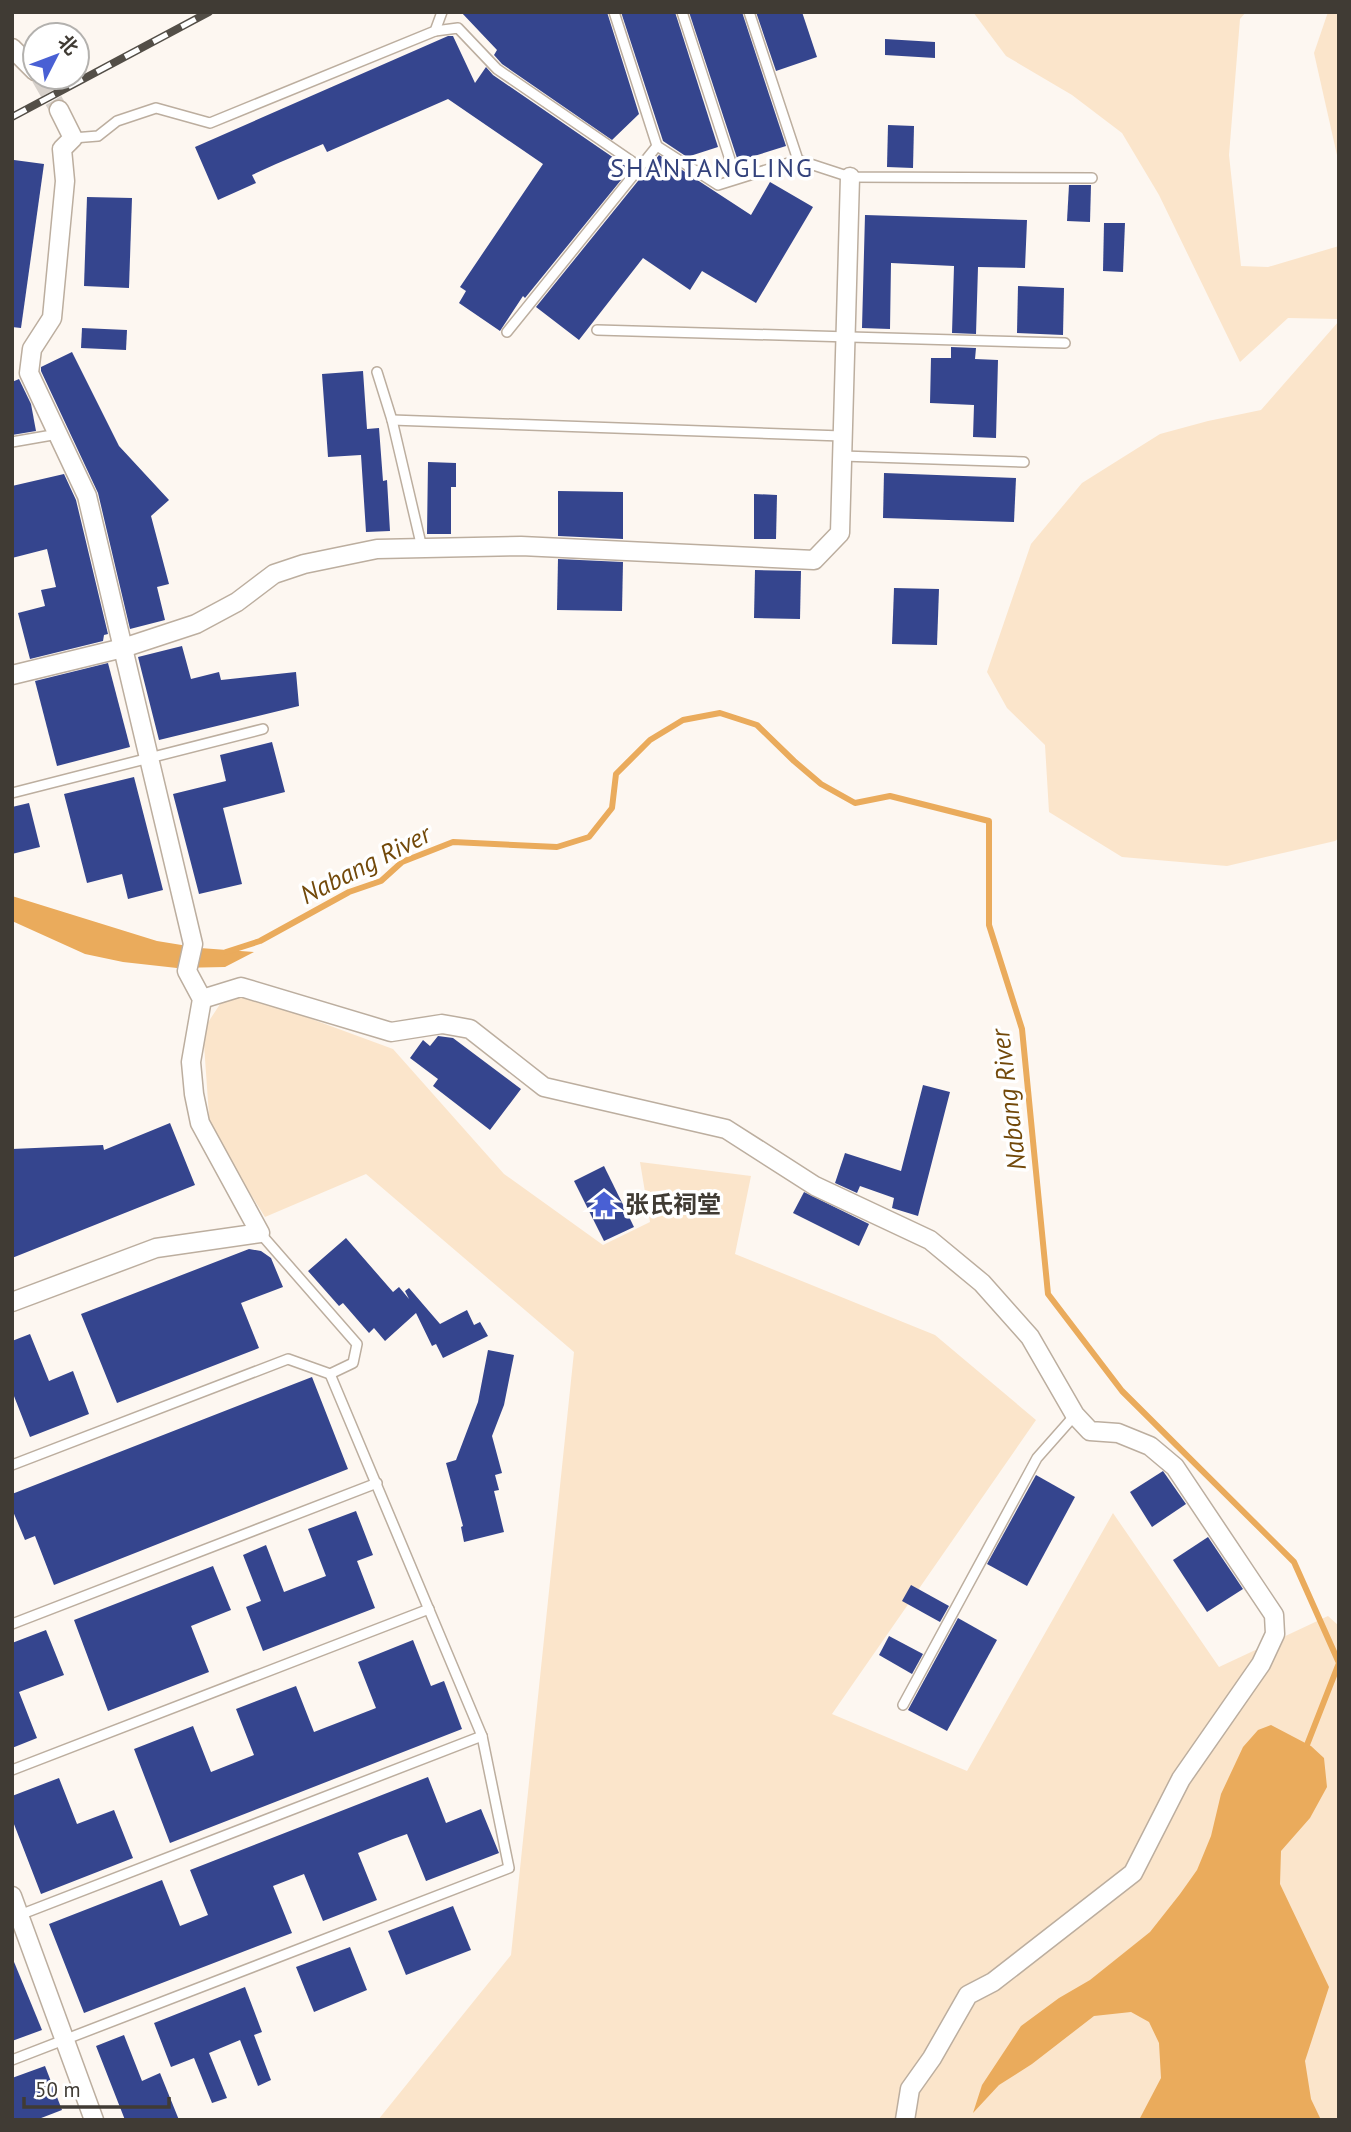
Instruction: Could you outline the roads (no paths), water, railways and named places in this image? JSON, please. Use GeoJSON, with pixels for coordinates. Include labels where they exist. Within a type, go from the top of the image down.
{"type":"FeatureCollection","features":[{"type":"Feature","properties":{"kind":"street"},"geometry":{"type":"LineString","coordinates":[[12,1302],[156,1248],[260,1233],[200,1123],[191,1062],[202,999],[187,971],[192,944],[87,496],[30,373],[32,349],[52,318],[65,181],[62,149],[73,138],[59,110]]}},
{"type":"Feature","properties":{"kind":"street"},"geometry":{"type":"LineString","coordinates":[[13,672],[123,648],[197,624],[237,602],[274,573],[377,549],[522,546],[814,559],[840,533],[850,177]]}},
{"type":"Feature","properties":{"kind":"street"},"geometry":{"type":"LineString","coordinates":[[202,999],[241,987],[391,1032],[442,1024],[470,1030],[544,1087],[726,1129],[815,1186],[930,1240],[982,1283],[1030,1337],[1075,1415],[1090,1431],[1118,1433],[1150,1446],[1175,1466],[1274,1615],[1275,1634],[1261,1664],[1181,1779],[1133,1873],[993,1982],[968,1995],[932,2058],[910,2090],[905,2120]]}},
{"type":"Feature","properties":{"kind":"street"},"geometry":{"type":"LineString","coordinates":[[12,1896],[16,1916],[94,2120]]}},
{"type":"Feature","properties":{"kind":"lane"},"geometry":{"type":"LineString","coordinates":[[435,31],[442,12]]}},
{"type":"Feature","properties":{"kind":"lane"},"geometry":{"type":"LineString","coordinates":[[614,12],[657,146],[718,185],[798,160],[850,177],[1092,178]]}},
{"type":"Feature","properties":{"kind":"lane"},"geometry":{"type":"LineString","coordinates":[[682,12],[736,178]]}},
{"type":"Feature","properties":{"kind":"lane"},"geometry":{"type":"LineString","coordinates":[[749,12],[798,160]]}},
{"type":"Feature","properties":{"kind":"lane"},"geometry":{"type":"LineString","coordinates":[[73,138],[98,136],[117,121],[156,108],[210,124],[435,31],[458,28],[497,69],[640,167]]}},
{"type":"Feature","properties":{"kind":"lane"},"geometry":{"type":"LineString","coordinates":[[507,332],[657,146]]}},
{"type":"Feature","properties":{"kind":"lane"},"geometry":{"type":"LineString","coordinates":[[597,330],[1065,343]]}},
{"type":"Feature","properties":{"kind":"lane"},"geometry":{"type":"LineString","coordinates":[[377,372],[392,420],[422,548]]}},
{"type":"Feature","properties":{"kind":"lane"},"geometry":{"type":"LineString","coordinates":[[392,420],[842,436]]}},
{"type":"Feature","properties":{"kind":"lane"},"geometry":{"type":"LineString","coordinates":[[12,442],[58,434]]}},
{"type":"Feature","properties":{"kind":"lane"},"geometry":{"type":"LineString","coordinates":[[842,456],[1024,462]]}},
{"type":"Feature","properties":{"kind":"lane"},"geometry":{"type":"LineString","coordinates":[[12,793],[263,729]]}},
{"type":"Feature","properties":{"kind":"lane"},"geometry":{"type":"LineString","coordinates":[[12,1465],[288,1359],[330,1374],[353,1363],[357,1344],[260,1233]]}},
{"type":"Feature","properties":{"kind":"lane"},"geometry":{"type":"LineString","coordinates":[[12,2060],[509,1868],[482,1736],[330,1374]]}},
{"type":"Feature","properties":{"kind":"lane"},"geometry":{"type":"LineString","coordinates":[[903,1705],[1037,1458],[1075,1415]]}},
{"type":"Feature","properties":{"kind":"lane"},"geometry":{"type":"LineString","coordinates":[[12,1624],[377,1483]]}},
{"type":"Feature","properties":{"kind":"lane"},"geometry":{"type":"LineString","coordinates":[[12,1770],[429,1609]]}},
{"type":"Feature","properties":{"kind":"lane"},"geometry":{"type":"LineString","coordinates":[[16,1916],[482,1736]]}},
{"type":"Feature","properties":{"kind":"waterway","name":"Nabang River"},"geometry":{"type":"LineString","coordinates":[[226,952],[260,941],[349,892],[381,881],[402,862],[453,842],[557,847],[589,837],[612,808],[616,774],[650,740],[683,720],[720,713],[757,725],[821,784],[855,803],[890,796],[989,821],[989,925],[1022,1029],[1048,1294],[1122,1391],[1294,1562],[1339,1663],[1305,1750]]}},
{"type":"Feature","properties":{"kind":"tunnel"},"geometry":{"type":"LineString","coordinates":[[48,91],[59,110]]}},
{"type":"Feature","properties":{"kind":"railway"},"geometry":{"type":"LineString","coordinates":[[12,117],[209,12]]}},
{"type":"Feature","properties":{"kind":"place","name":"张氏祠堂"},"geometry":{"type":"Point","coordinates":[604,1204]}},
{"type":"Feature","properties":{"kind":"district","name":"SHANTANGLING"},"geometry":{"type":"Point","coordinates":[712,167]}}]}
